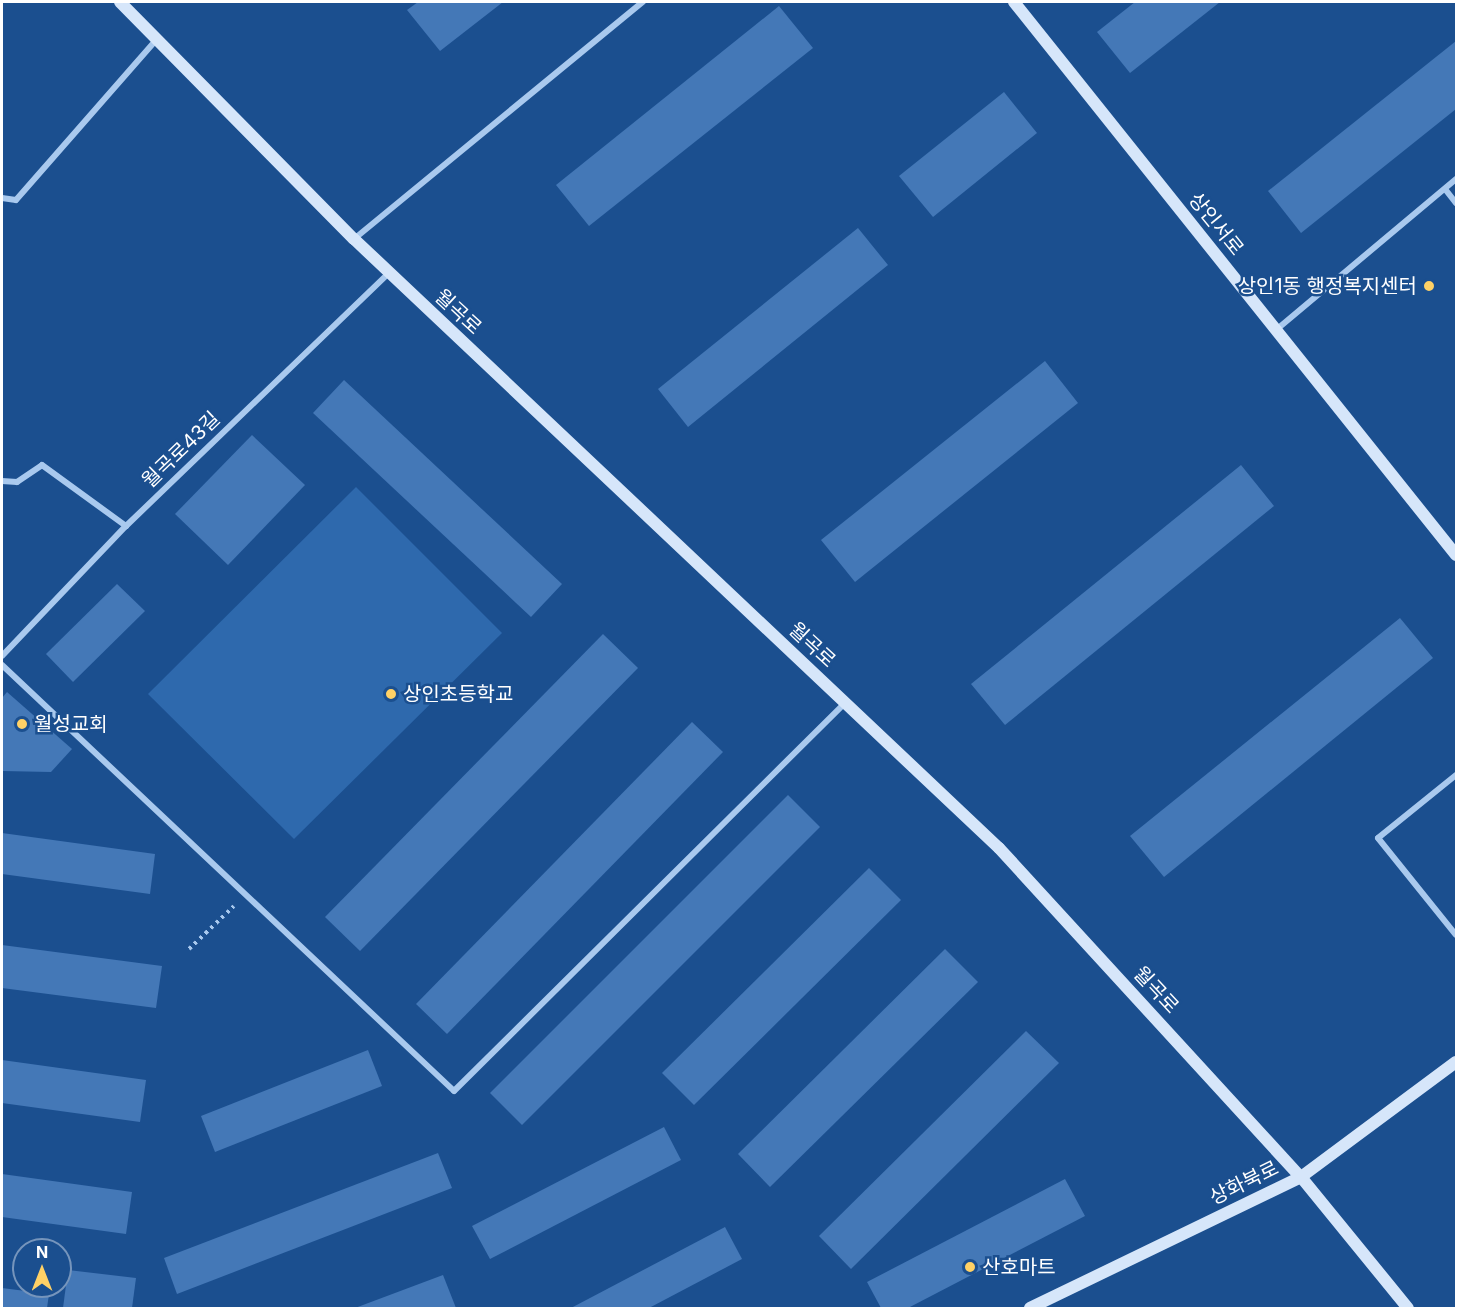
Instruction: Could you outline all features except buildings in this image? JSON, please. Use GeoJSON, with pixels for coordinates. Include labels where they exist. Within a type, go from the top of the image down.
{"type":"FeatureCollection","features":[{"type":"Feature","properties":{"kind":"main road","name":"월곡로"},"geometry":{"type":"LineString","coordinates":[[120,2],[389,273],[999,848],[1301,1177],[1408,1308]]}},
{"type":"Feature","properties":{"kind":"main road","name":"상인서로"},"geometry":{"type":"LineString","coordinates":[[1014,2],[1456,555]]}},
{"type":"Feature","properties":{"kind":"main road","name":"상화북로"},"geometry":{"type":"LineString","coordinates":[[1030,1308],[1301,1177],[1456,1062]]}},
{"type":"Feature","properties":{"kind":"street"},"geometry":{"type":"LineString","coordinates":[[354,239],[643,2]]}},
{"type":"Feature","properties":{"kind":"street"},"geometry":{"type":"LineString","coordinates":[[2,198],[16,200],[158,39]]}},
{"type":"Feature","properties":{"kind":"street"},"geometry":{"type":"LineString","coordinates":[[1276,331],[1456,179]]}},
{"type":"Feature","properties":{"kind":"street"},"geometry":{"type":"LineString","coordinates":[[1445,189],[1456,203]]}},
{"type":"Feature","properties":{"kind":"street","name":"월곡로43길"},"geometry":{"type":"LineString","coordinates":[[2,656],[126,526],[389,273]]}},
{"type":"Feature","properties":{"kind":"street"},"geometry":{"type":"LineString","coordinates":[[2,482],[17,482],[42,465],[126,526]]}},
{"type":"Feature","properties":{"kind":"street"},"geometry":{"type":"LineString","coordinates":[[2,665],[454,1090],[845,703]]}},
{"type":"Feature","properties":{"kind":"street"},"geometry":{"type":"LineString","coordinates":[[1456,775],[1378,838],[1456,935]]}},
{"type":"Feature","properties":{"kind":"path"},"geometry":{"type":"LineString","coordinates":[[189,950],[246,895]]}},
{"type":"Feature","properties":{"kind":"shaded area"},"geometry":{"type":"Polygon","coordinates":[[[356,487],[502,633],[294,839],[148,694],[356,487]]]}},
{"type":"Feature","properties":{"kind":"place","name":"상인1동 행정복지센터"},"geometry":{"type":"Point","coordinates":[1429,286]}},
{"type":"Feature","properties":{"kind":"place","name":"상인초등학교"},"geometry":{"type":"Point","coordinates":[391,694]}},
{"type":"Feature","properties":{"kind":"place","name":"월성교회"},"geometry":{"type":"Point","coordinates":[22,724]}},
{"type":"Feature","properties":{"kind":"place","name":"산호마트"},"geometry":{"type":"Point","coordinates":[970,1267]}}]}
